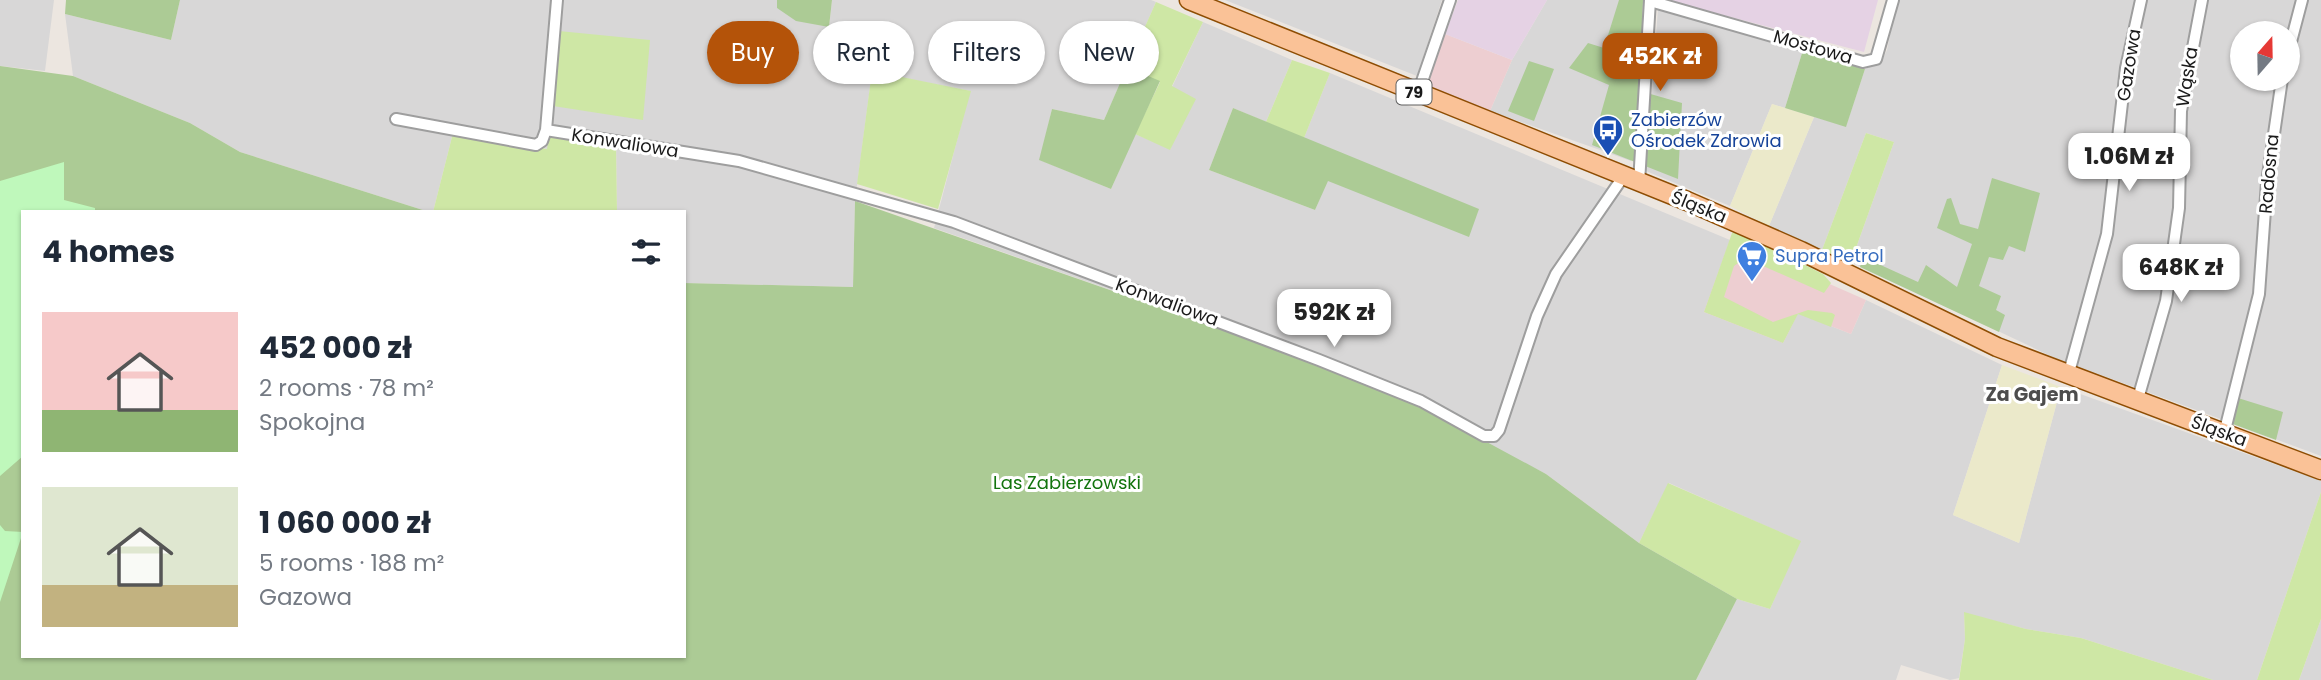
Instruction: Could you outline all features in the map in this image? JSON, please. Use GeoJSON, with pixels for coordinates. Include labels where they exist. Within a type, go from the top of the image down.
{"type":"FeatureCollection","features":[{"type":"Feature","properties":{"kind":"main road","name":"Śląska"},"geometry":{"type":"LineString","coordinates":[[1189,0],[1801,251],[1997,347],[2321,470]]}},
{"type":"Feature","properties":{"kind":"street","name":"Konwaliowa"},"geometry":{"type":"LineString","coordinates":[[396,119],[536,145],[542,141],[547,130],[556,0]]}},
{"type":"Feature","properties":{"kind":"street"},"geometry":{"type":"LineString","coordinates":[[1418,93],[1450,0]]}},
{"type":"Feature","properties":{"kind":"street"},"geometry":{"type":"LineString","coordinates":[[1631,180],[1650,0]]}},
{"type":"Feature","properties":{"kind":"street","name":"Mostowa"},"geometry":{"type":"LineString","coordinates":[[1650,0],[1863,62],[1876,59],[1893,0]]}},
{"type":"Feature","properties":{"kind":"street","name":"Gazowa"},"geometry":{"type":"LineString","coordinates":[[2068,376],[2107,234],[2126,68],[2141,0]]}},
{"type":"Feature","properties":{"kind":"street","name":"Wąska"},"geometry":{"type":"LineString","coordinates":[[2137,402],[2166,301],[2179,208],[2181,111],[2202,0]]}},
{"type":"Feature","properties":{"kind":"street"},"geometry":{"type":"LineString","coordinates":[[2296,21],[2302,0]]}},
{"type":"Feature","properties":{"kind":"street","name":"Radosna"},"geometry":{"type":"LineString","coordinates":[[2224,434],[2259,294],[2268,167],[2280,91]]}},
{"type":"Feature","properties":{"kind":"street","name":"Konwaliowa"},"geometry":{"type":"LineString","coordinates":[[547,130],[738,160],[954,222],[1421,401],[1484,436],[1494,436],[1499,430],[1537,316],[1556,274],[1631,180]]}},
{"type":"Feature","properties":{"kind":"shaded area"},"geometry":{"type":"Polygon","coordinates":[[[0,0],[54,0],[45,71],[0,66],[0,0]]]}},
{"type":"Feature","properties":{"kind":"shaded area"},"geometry":{"type":"Polygon","coordinates":[[[180,0],[777,0],[777,8],[813,21],[813,84],[870,84],[855,201],[853,287],[686,283],[686,210],[617,210],[616,138],[550,131],[548,149],[453,133],[434,210],[423,210],[240,152],[190,123],[73,76],[65,14],[171,40],[180,0]]]}},
{"type":"Feature","properties":{"kind":"shaded area"},"geometry":{"type":"Polygon","coordinates":[[[832,0],[1156,2],[1148,21],[1059,21],[1059,84],[1120,84],[1104,120],[1052,109],[1040,160],[1111,189],[1135,134],[1171,149],[1172,87],[1203,22],[1292,60],[1266,122],[1233,108],[1209,170],[1315,210],[1339,153],[1304,138],[1330,73],[1730,240],[1704,312],[1783,343],[1798,313],[1851,334],[1866,300],[2002,365],[1953,515],[2019,543],[2061,387],[2321,481],[2321,492],[2257,680],[2213,680],[2081,638],[2026,629],[1964,613],[1965,639],[1959,678],[1950,680],[1901,665],[1896,680],[1696,680],[1737,599],[1770,609],[1800,541],[1669,483],[1639,543],[1546,474],[1342,371],[934,228],[970,91],[934,84],[1045,84],[1045,21],[928,21],[928,83],[914,80],[914,21],[830,21],[832,0]]]}},
{"type":"Feature","properties":{"kind":"shaded area"},"geometry":{"type":"Polygon","coordinates":[[[1225,0],[1442,0],[1417,76],[1225,0]]]}},
{"type":"Feature","properties":{"kind":"shaded area"},"geometry":{"type":"Polygon","coordinates":[[[1458,0],[1547,0],[1512,60],[1445,34],[1458,0]]]}},
{"type":"Feature","properties":{"kind":"shaded area"},"geometry":{"type":"Polygon","coordinates":[[[1547,0],[1643,0],[1631,161],[1490,111],[1512,60],[1547,0]]]}},
{"type":"Feature","properties":{"kind":"shaded area"},"geometry":{"type":"Polygon","coordinates":[[[1666,0],[1878,0],[1864,52],[1666,0]]]}},
{"type":"Feature","properties":{"kind":"shaded area"},"geometry":{"type":"Polygon","coordinates":[[[1897,0],[2321,0],[2321,456],[2055,358],[1851,262],[1894,142],[1866,133],[1822,250],[1769,226],[1814,117],[1846,126],[1865,69],[1881,62],[1887,50],[1897,0]]]}},
{"type":"Feature","properties":{"kind":"shaded area"},"geometry":{"type":"Polygon","coordinates":[[[1658,8],[1803,50],[1785,108],[1772,104],[1730,206],[1646,171],[1658,8]]]}},
{"type":"Feature","properties":{"kind":"shaded area"},"geometry":{"type":"Polygon","coordinates":[[[1445,34],[1512,60],[1490,111],[1426,87],[1445,34]]]}},
{"type":"Feature","properties":{"kind":"shaded area"},"geometry":{"type":"Polygon","coordinates":[[[1772,104],[1814,117],[1769,226],[1730,206],[1772,104]]]}},
{"type":"Feature","properties":{"kind":"shaded area"},"geometry":{"type":"Polygon","coordinates":[[[1730,240],[1866,300],[1851,334],[1798,313],[1783,343],[1704,312],[1730,240]]]}},
{"type":"Feature","properties":{"kind":"shaded area"},"geometry":{"type":"Polygon","coordinates":[[[2002,365],[2061,387],[2019,543],[1953,515],[2002,365]]]}},
{"type":"Feature","properties":{"kind":"shaded area"},"geometry":{"type":"Polygon","coordinates":[[[2321,619],[2321,680],[2299,680],[2321,619]]]}},
{"type":"Feature","properties":{"kind":"green space"},"geometry":{"type":"Polygon","coordinates":[[[66,0],[180,0],[171,40],[65,14],[66,0]]]}},
{"type":"Feature","properties":{"kind":"green space"},"geometry":{"type":"Polygon","coordinates":[[[777,0],[832,0],[830,21],[813,21],[813,24],[796,21],[777,8],[777,0]]]}},
{"type":"Feature","properties":{"kind":"green space"},"geometry":{"type":"Polygon","coordinates":[[[1619,0],[1643,0],[1640,91],[1682,103],[1678,179],[1592,145],[1609,85],[1569,68],[1588,43],[1604,48],[1619,0]]]}},
{"type":"Feature","properties":{"kind":"green space"},"geometry":{"type":"Polygon","coordinates":[[[1156,2],[1203,22],[1172,86],[1196,99],[1170,150],[1135,134],[1160,82],[1159,21],[1148,21],[1156,2]]]}},
{"type":"Feature","properties":{"kind":"green space"},"geometry":{"type":"Polygon","coordinates":[[[559,31],[650,40],[643,120],[553,106],[559,31]]]}},
{"type":"Feature","properties":{"kind":"green space"},"geometry":{"type":"Polygon","coordinates":[[[1803,50],[1865,69],[1846,127],[1785,108],[1803,50]]]}},
{"type":"Feature","properties":{"kind":"green space"},"geometry":{"type":"Polygon","coordinates":[[[1292,60],[1330,73],[1304,138],[1266,122],[1292,60]]]}},
{"type":"Feature","properties":{"kind":"green space"},"geometry":{"type":"Polygon","coordinates":[[[1529,61],[1554,69],[1534,121],[1508,111],[1529,61]]]}},
{"type":"Feature","properties":{"kind":"green space","name":"Las Zabierzowski"},"geometry":{"type":"Polygon","coordinates":[[[0,66],[73,76],[190,123],[240,152],[423,210],[21,210],[21,658],[686,658],[686,283],[853,287],[855,201],[1342,371],[1422,407],[1546,474],[1639,543],[1737,599],[1696,680],[0,680],[0,66]]]}},
{"type":"Feature","properties":{"kind":"green space"},"geometry":{"type":"Polygon","coordinates":[[[914,79],[971,91],[938,209],[857,184],[870,84],[914,84],[914,79]]]}},
{"type":"Feature","properties":{"kind":"green space"},"geometry":{"type":"Polygon","coordinates":[[[1120,84],[1159,84],[1111,189],[1039,160],[1052,109],[1104,120],[1120,84]]]}},
{"type":"Feature","properties":{"kind":"green space"},"geometry":{"type":"Polygon","coordinates":[[[1233,108],[1479,209],[1469,237],[1328,181],[1315,210],[1209,170],[1233,108]]]}},
{"type":"Feature","properties":{"kind":"green space"},"geometry":{"type":"Polygon","coordinates":[[[550,131],[616,144],[617,210],[434,210],[453,133],[547,149],[550,131]]]}},
{"type":"Feature","properties":{"kind":"green space"},"geometry":{"type":"Polygon","coordinates":[[[1866,133],[1894,142],[1851,262],[1822,250],[1866,133]]]}},
{"type":"Feature","properties":{"kind":"green space"},"geometry":{"type":"Polygon","coordinates":[[[64,162],[64,200],[95,210],[21,210],[21,458],[0,476],[0,181],[64,162]]]}},
{"type":"Feature","properties":{"kind":"green space"},"geometry":{"type":"Polygon","coordinates":[[[1992,178],[2040,193],[2025,252],[2009,246],[2003,260],[1989,257],[1979,286],[2001,296],[1996,310],[2005,315],[1999,332],[1860,267],[1863,257],[1918,282],[1926,265],[1957,287],[1972,244],[1937,228],[1947,199],[1951,198],[1960,224],[1978,229],[1992,178]]]}},
{"type":"Feature","properties":{"kind":"green space"},"geometry":{"type":"Polygon","coordinates":[[[1736,231],[1823,274],[1831,283],[1824,293],[1745,258],[1734,266],[1724,297],[1773,322],[1808,310],[1832,313],[1835,315],[1831,327],[1798,314],[1783,343],[1704,312],[1732,233],[1736,231]]]}},
{"type":"Feature","properties":{"kind":"green space"},"geometry":{"type":"Polygon","coordinates":[[[2238,398],[2283,412],[2276,440],[2230,423],[2238,398]]]}},
{"type":"Feature","properties":{"kind":"green space"},"geometry":{"type":"Polygon","coordinates":[[[1668,483],[1801,541],[1770,609],[1737,599],[1639,543],[1668,483]]]}},
{"type":"Feature","properties":{"kind":"green space"},"geometry":{"type":"Polygon","coordinates":[[[2321,492],[2321,619],[2299,680],[2257,680],[2321,492]]]}},
{"type":"Feature","properties":{"kind":"green space"},"geometry":{"type":"Polygon","coordinates":[[[0,525],[5,531],[21,532],[21,538],[0,602],[0,525]]]}},
{"type":"Feature","properties":{"kind":"green space"},"geometry":{"type":"Polygon","coordinates":[[[1964,612],[2026,629],[2081,638],[2213,680],[1959,680],[1965,639],[1964,612]]]}},
{"type":"Feature","properties":{"kind":"place","name":"Zabierzów Ośrodek Zdrowia"},"geometry":{"type":"Point","coordinates":[1608,157]}},
{"type":"Feature","properties":{"kind":"place","name":"Supra Petrol"},"geometry":{"type":"Point","coordinates":[1752,283]}},
{"type":"Feature","properties":{"kind":"district","name":"Za Gajem"},"geometry":{"type":"Point","coordinates":[2032,394]}}]}
